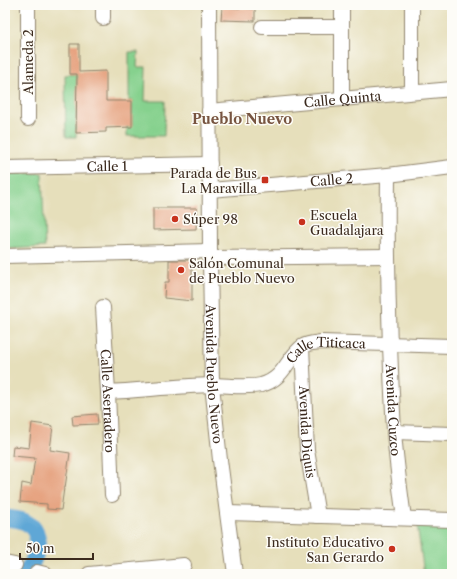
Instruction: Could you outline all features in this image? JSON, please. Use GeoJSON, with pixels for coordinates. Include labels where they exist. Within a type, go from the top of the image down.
{"type":"FeatureCollection","features":[{"type":"Feature","properties":{"kind":"street","name":"Alameda 2"},"geometry":{"type":"LineString","coordinates":[[28,5],[28,119]]}},
{"type":"Feature","properties":{"kind":"street","name":"Avenida Pueblo Nuevo"},"geometry":{"type":"LineString","coordinates":[[209,5],[212,385],[235,574]]}},
{"type":"Feature","properties":{"kind":"street"},"geometry":{"type":"LineString","coordinates":[[342,5],[342,98]]}},
{"type":"Feature","properties":{"kind":"street"},"geometry":{"type":"LineString","coordinates":[[412,5],[412,92]]}},
{"type":"Feature","properties":{"kind":"street"},"geometry":{"type":"LineString","coordinates":[[262,27],[342,27]]}},
{"type":"Feature","properties":{"kind":"street","name":"Calle Quinta"},"geometry":{"type":"LineString","coordinates":[[209,110],[452,89]]}},
{"type":"Feature","properties":{"kind":"street","name":"Calle 1"},"geometry":{"type":"LineString","coordinates":[[5,168],[210,164]]}},
{"type":"Feature","properties":{"kind":"street","name":"Calle 2"},"geometry":{"type":"LineString","coordinates":[[210,190],[388,175],[452,167]]}},
{"type":"Feature","properties":{"kind":"street","name":"Avenida Cuzco"},"geometry":{"type":"LineString","coordinates":[[388,175],[388,302],[394,432],[404,518]]}},
{"type":"Feature","properties":{"kind":"street"},"geometry":{"type":"LineString","coordinates":[[5,256],[210,254],[387,256]]}},
{"type":"Feature","properties":{"kind":"street","name":"Calle Aserradero"},"geometry":{"type":"LineString","coordinates":[[104,307],[112,495]]}},
{"type":"Feature","properties":{"kind":"street","name":"Calle Titicaca"},"geometry":{"type":"LineString","coordinates":[[108,392],[212,385],[248,386],[262,384],[275,378],[285,369],[302,347],[310,343],[321,342],[452,346]]}},
{"type":"Feature","properties":{"kind":"street","name":"Avenida Diquis"},"geometry":{"type":"LineString","coordinates":[[302,347],[307,450],[318,516]]}},
{"type":"Feature","properties":{"kind":"street"},"geometry":{"type":"LineString","coordinates":[[394,432],[452,434]]}},
{"type":"Feature","properties":{"kind":"street"},"geometry":{"type":"LineString","coordinates":[[228,513],[452,520]]}},
{"type":"Feature","properties":{"kind":"street"},"geometry":{"type":"LineString","coordinates":[[89,574],[184,565]]}},
{"type":"Feature","properties":{"kind":"green space"},"geometry":{"type":"Polygon","coordinates":[[[129,52],[138,52],[137,67],[146,67],[145,101],[165,101],[164,136],[127,136],[127,127],[132,126],[132,101],[129,101],[129,52]]]}},
{"type":"Feature","properties":{"kind":"green space"},"geometry":{"type":"Polygon","coordinates":[[[77,74],[76,137],[66,137],[65,75],[77,74]]]}},
{"type":"Feature","properties":{"kind":"green space"},"geometry":{"type":"Polygon","coordinates":[[[42,173],[45,247],[5,249],[5,174],[42,173]]]}},
{"type":"Feature","properties":{"kind":"green space"},"geometry":{"type":"Polygon","coordinates":[[[417,524],[452,525],[452,574],[424,574],[417,524]]]}},
{"type":"Feature","properties":{"kind":"building"},"geometry":{"type":"Polygon","coordinates":[[[222,7],[255,9],[255,21],[221,20],[222,7]]]}},
{"type":"Feature","properties":{"kind":"building"},"geometry":{"type":"Polygon","coordinates":[[[70,44],[79,44],[79,72],[106,71],[106,101],[132,101],[132,127],[106,128],[106,132],[76,133],[77,74],[70,74],[70,44]]]}},
{"type":"Feature","properties":{"kind":"building","name":"Súper 98"},"geometry":{"type":"Polygon","coordinates":[[[153,208],[197,208],[196,229],[153,230],[153,208]]]}},
{"type":"Feature","properties":{"kind":"building","name":"Salón Comunal de Pueblo Nuevo"},"geometry":{"type":"Polygon","coordinates":[[[169,260],[192,260],[192,301],[164,298],[165,282],[169,282],[169,260]]]}},
{"type":"Feature","properties":{"kind":"building"},"geometry":{"type":"Polygon","coordinates":[[[97,414],[98,424],[73,425],[72,416],[97,414]]]}},
{"type":"Feature","properties":{"kind":"building"},"geometry":{"type":"Polygon","coordinates":[[[32,423],[53,426],[50,450],[70,453],[61,510],[47,509],[47,504],[20,502],[22,483],[31,485],[35,458],[12,456],[13,446],[29,448],[32,423]]]}},
{"type":"Feature","properties":{"kind":"waterway"},"geometry":{"type":"LineString","coordinates":[[5,518],[16,519],[27,523],[33,528],[36,534],[37,548],[29,569],[25,574]]}},
{"type":"Feature","properties":{"kind":"place","name":"Parada de Bus La Maravilla"},"geometry":{"type":"Point","coordinates":[265,180]}},
{"type":"Feature","properties":{"kind":"place","name":"Súper 98"},"geometry":{"type":"Point","coordinates":[175,219]}},
{"type":"Feature","properties":{"kind":"place","name":"Escuela Guadalajara"},"geometry":{"type":"Point","coordinates":[302,222]}},
{"type":"Feature","properties":{"kind":"place","name":"Salón Comunal de Pueblo Nuevo"},"geometry":{"type":"Point","coordinates":[181,270]}},
{"type":"Feature","properties":{"kind":"place","name":"Instituto Educativo San Gerardo"},"geometry":{"type":"Point","coordinates":[392,549]}},
{"type":"Feature","properties":{"kind":"district","name":"Pueblo Nuevo"},"geometry":{"type":"Point","coordinates":[242,119]}}]}
